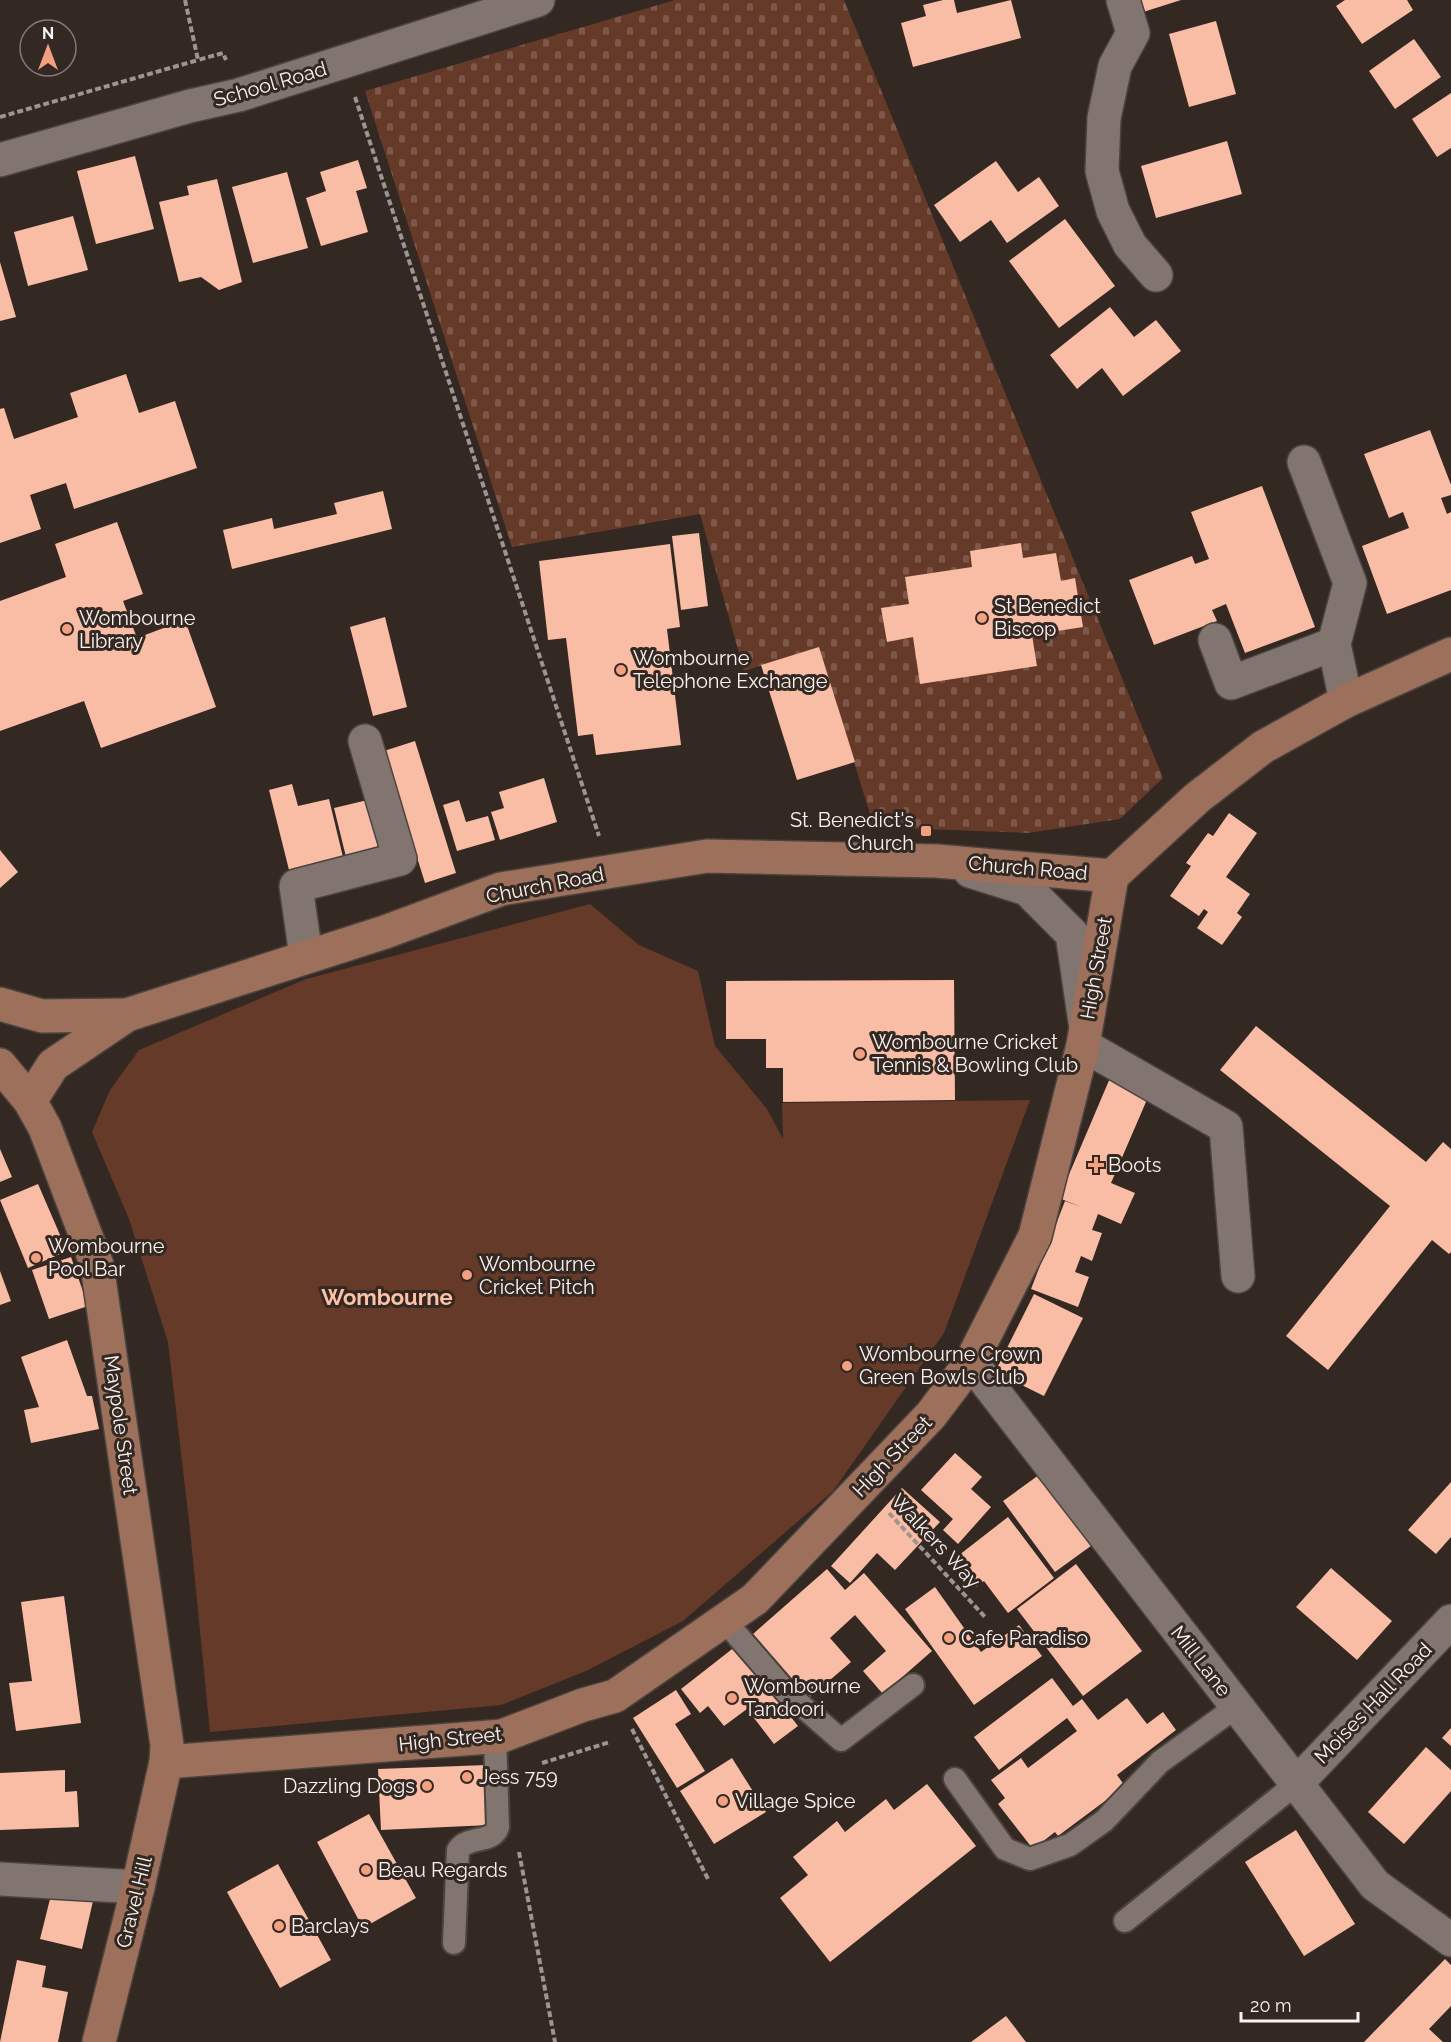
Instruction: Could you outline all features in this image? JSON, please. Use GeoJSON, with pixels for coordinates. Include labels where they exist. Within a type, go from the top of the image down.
{"type":"FeatureCollection","features":[{"type":"Feature","properties":{"kind":"street","name":"School Road"},"geometry":{"type":"LineString","coordinates":[[0,160],[190,106],[239,95],[538,0]]}},
{"type":"Feature","properties":{"kind":"street"},"geometry":{"type":"LineString","coordinates":[[1123,0],[1133,33],[1115,66],[1104,118],[1102,171],[1113,211],[1130,245],[1156,274]]}},
{"type":"Feature","properties":{"kind":"street"},"geometry":{"type":"LineString","coordinates":[[1304,462],[1350,583],[1334,644],[1346,701]]}},
{"type":"Feature","properties":{"kind":"street"},"geometry":{"type":"LineString","coordinates":[[1215,640],[1231,683],[1334,644]]}},
{"type":"Feature","properties":{"kind":"street"},"geometry":{"type":"LineString","coordinates":[[1112,876],[1197,798],[1263,747],[1346,701],[1451,654]]}},
{"type":"Feature","properties":{"kind":"street"},"geometry":{"type":"LineString","coordinates":[[306,956],[296,886],[400,859],[365,741]]}},
{"type":"Feature","properties":{"kind":"street","name":"Church Road"},"geometry":{"type":"LineString","coordinates":[[30,1101],[53,1065],[127,1015],[385,932],[501,889],[707,856],[937,861],[1112,876]]}},
{"type":"Feature","properties":{"kind":"street"},"geometry":{"type":"LineString","coordinates":[[937,861],[1027,889],[1072,934],[1084,1037],[1226,1127],[1238,1276]]}},
{"type":"Feature","properties":{"kind":"street","name":"High Street"},"geometry":{"type":"LineString","coordinates":[[166,1762],[502,1736],[583,1705],[615,1696],[755,1599],[932,1415],[971,1362],[1035,1236],[1084,1037],[1112,876]]}},
{"type":"Feature","properties":{"kind":"street"},"geometry":{"type":"LineString","coordinates":[[0,1004],[42,1016],[127,1015]]}},
{"type":"Feature","properties":{"kind":"street"},"geometry":{"type":"LineString","coordinates":[[0,1065],[30,1101]]}},
{"type":"Feature","properties":{"kind":"street","name":"Maypole Street"},"geometry":{"type":"LineString","coordinates":[[30,1101],[45,1128],[97,1265],[167,1745],[166,1762]]}},
{"type":"Feature","properties":{"kind":"street","name":"Mill Lane"},"geometry":{"type":"LineString","coordinates":[[971,1362],[1376,1885],[1451,1941]]}},
{"type":"Feature","properties":{"kind":"street","name":"Moises Hall Road"},"geometry":{"type":"LineString","coordinates":[[1296,1784],[1451,1621]]}},
{"type":"Feature","properties":{"kind":"street","name":"Gravel Hill"},"geometry":{"type":"LineString","coordinates":[[99,2042],[138,1887],[166,1762]]}},
{"type":"Feature","properties":{"kind":"street"},"geometry":{"type":"LineString","coordinates":[[0,1879],[138,1887]]}},
{"type":"Feature","properties":{"kind":"lane"},"geometry":{"type":"LineString","coordinates":[[725,1621],[787,1693],[841,1740],[913,1685]]}},
{"type":"Feature","properties":{"kind":"lane"},"geometry":{"type":"LineString","coordinates":[[955,1779],[1005,1849],[1030,1858],[1070,1845],[1104,1821],[1160,1762],[1236,1707]]}},
{"type":"Feature","properties":{"kind":"lane"},"geometry":{"type":"LineString","coordinates":[[454,1943],[458,1850],[469,1840],[492,1835],[498,1827],[495,1737]]}},
{"type":"Feature","properties":{"kind":"lane"},"geometry":{"type":"LineString","coordinates":[[1125,1921],[1296,1784]]}},
{"type":"Feature","properties":{"kind":"path"},"geometry":{"type":"LineString","coordinates":[[185,0],[198,60]]}},
{"type":"Feature","properties":{"kind":"path"},"geometry":{"type":"LineString","coordinates":[[0,117],[223,53],[239,95]]}},
{"type":"Feature","properties":{"kind":"path"},"geometry":{"type":"LineString","coordinates":[[343,62],[611,873]]}},
{"type":"Feature","properties":{"kind":"path","name":"Walkers Way"},"geometry":{"type":"LineString","coordinates":[[864,1486],[985,1617]]}},
{"type":"Feature","properties":{"kind":"path"},"geometry":{"type":"LineString","coordinates":[[615,1696],[709,1881]]}},
{"type":"Feature","properties":{"kind":"path"},"geometry":{"type":"LineString","coordinates":[[536,1765],[610,1742]]}},
{"type":"Feature","properties":{"kind":"path"},"geometry":{"type":"LineString","coordinates":[[517,1845],[555,2042]]}},
{"type":"Feature","properties":{"kind":"green space"},"geometry":{"type":"Polygon","coordinates":[[[675,0],[844,0],[1163,778],[1120,819],[1028,833],[874,827],[819,648],[744,671],[700,514],[512,547],[365,91],[675,0]]]}},
{"type":"Feature","properties":{"kind":"green space","name":"Wombourne Cricket Pitch"},"geometry":{"type":"Polygon","coordinates":[[[590,904],[639,945],[698,971],[715,1046],[767,1109],[783,1139],[782,1103],[1030,1100],[944,1333],[833,1491],[683,1621],[586,1671],[501,1705],[210,1732],[168,1342],[129,1219],[92,1132],[110,1090],[139,1050],[306,979],[590,904]]]}},
{"type":"Feature","properties":{"kind":"building"},"geometry":{"type":"Polygon","coordinates":[[[954,0],[957,13],[1011,0],[1021,38],[913,67],[901,23],[926,16],[923,5],[954,0]]]}},
{"type":"Feature","properties":{"kind":"building"},"geometry":{"type":"Polygon","coordinates":[[[1133,0],[1181,0],[1137,14],[1133,0]]]}},
{"type":"Feature","properties":{"kind":"building"},"geometry":{"type":"Polygon","coordinates":[[[1345,0],[1407,0],[1413,10],[1362,44],[1336,6],[1345,0]]]}},
{"type":"Feature","properties":{"kind":"building"},"geometry":{"type":"Polygon","coordinates":[[[1216,21],[1236,94],[1189,107],[1169,34],[1216,21]]]}},
{"type":"Feature","properties":{"kind":"building"},"geometry":{"type":"Polygon","coordinates":[[[1414,39],[1441,77],[1395,109],[1369,71],[1414,39]]]}},
{"type":"Feature","properties":{"kind":"building"},"geometry":{"type":"Polygon","coordinates":[[[1451,93],[1451,148],[1437,157],[1412,119],[1451,93]]]}},
{"type":"Feature","properties":{"kind":"building"},"geometry":{"type":"Polygon","coordinates":[[[1227,141],[1242,194],[1156,218],[1141,166],[1227,141]]]}},
{"type":"Feature","properties":{"kind":"building"},"geometry":{"type":"Polygon","coordinates":[[[135,156],[154,229],[96,244],[77,171],[135,156]]]}},
{"type":"Feature","properties":{"kind":"building"},"geometry":{"type":"Polygon","coordinates":[[[358,160],[367,188],[356,191],[368,232],[321,246],[306,198],[326,191],[320,172],[358,160]]]}},
{"type":"Feature","properties":{"kind":"building"},"geometry":{"type":"Polygon","coordinates":[[[996,161],[1018,192],[1039,177],[1059,206],[1007,243],[991,220],[960,242],[934,205],[996,161]]]}},
{"type":"Feature","properties":{"kind":"building"},"geometry":{"type":"Polygon","coordinates":[[[287,172],[308,248],[253,263],[232,187],[287,172]]]}},
{"type":"Feature","properties":{"kind":"building"},"geometry":{"type":"Polygon","coordinates":[[[217,179],[242,282],[219,290],[201,277],[179,282],[159,202],[189,195],[187,186],[217,179]]]}},
{"type":"Feature","properties":{"kind":"building"},"geometry":{"type":"Polygon","coordinates":[[[73,216],[88,270],[28,286],[14,232],[73,216]]]}},
{"type":"Feature","properties":{"kind":"building"},"geometry":{"type":"Polygon","coordinates":[[[1065,219],[1115,286],[1059,328],[1009,261],[1065,219]]]}},
{"type":"Feature","properties":{"kind":"building"},"geometry":{"type":"Polygon","coordinates":[[[0,262],[16,317],[0,321],[0,262]]]}},
{"type":"Feature","properties":{"kind":"building"},"geometry":{"type":"Polygon","coordinates":[[[1110,307],[1134,337],[1156,320],[1181,351],[1123,396],[1102,368],[1077,389],[1050,355],[1110,307]]]}},
{"type":"Feature","properties":{"kind":"building"},"geometry":{"type":"Polygon","coordinates":[[[126,374],[139,413],[175,401],[197,468],[74,509],[66,483],[30,495],[41,529],[0,543],[0,409],[4,408],[14,439],[78,417],[70,393],[126,374]]]}},
{"type":"Feature","properties":{"kind":"building"},"geometry":{"type":"Polygon","coordinates":[[[1430,430],[1451,485],[1451,495],[1441,498],[1447,514],[1451,512],[1451,590],[1387,614],[1362,546],[1409,528],[1403,512],[1389,518],[1364,454],[1430,430]]]}},
{"type":"Feature","properties":{"kind":"building"},"geometry":{"type":"Polygon","coordinates":[[[1262,486],[1315,627],[1245,653],[1226,604],[1212,610],[1217,621],[1154,645],[1129,580],[1192,556],[1195,564],[1209,559],[1191,512],[1262,486]]]}},
{"type":"Feature","properties":{"kind":"building"},"geometry":{"type":"Polygon","coordinates":[[[383,491],[392,529],[232,569],[223,530],[272,518],[274,529],[337,514],[334,503],[383,491]]]}},
{"type":"Feature","properties":{"kind":"building","name":"Wombourne Library"},"geometry":{"type":"Polygon","coordinates":[[[117,522],[143,594],[123,601],[137,638],[185,620],[216,707],[101,748],[84,701],[0,731],[0,601],[66,577],[55,544],[117,522]]]}},
{"type":"Feature","properties":{"kind":"building"},"geometry":{"type":"Polygon","coordinates":[[[699,533],[708,606],[681,610],[672,536],[699,533]]]}},
{"type":"Feature","properties":{"kind":"building","name":"St Benedict Biscop"},"geometry":{"type":"Polygon","coordinates":[[[1021,543],[1023,558],[1056,553],[1061,581],[1075,578],[1083,627],[1032,635],[1037,666],[920,684],[913,637],[887,642],[881,608],[909,604],[905,577],[972,567],[970,551],[1021,543]]]}},
{"type":"Feature","properties":{"kind":"building","name":"Wombourne Telephone Exchange"},"geometry":{"type":"Polygon","coordinates":[[[670,544],[680,627],[667,629],[681,745],[596,755],[593,734],[578,736],[566,638],[548,640],[539,561],[670,544]]]}},
{"type":"Feature","properties":{"kind":"building"},"geometry":{"type":"Polygon","coordinates":[[[385,617],[407,707],[373,716],[350,627],[385,617]]]}},
{"type":"Feature","properties":{"kind":"building"},"geometry":{"type":"Polygon","coordinates":[[[819,647],[855,762],[797,780],[761,665],[819,647]]]}},
{"type":"Feature","properties":{"kind":"building"},"geometry":{"type":"Polygon","coordinates":[[[415,741],[456,873],[425,883],[384,751],[415,741]]]}},
{"type":"Feature","properties":{"kind":"building"},"geometry":{"type":"Polygon","coordinates":[[[544,778],[557,822],[500,840],[491,812],[504,808],[499,792],[544,778]]]}},
{"type":"Feature","properties":{"kind":"building"},"geometry":{"type":"Polygon","coordinates":[[[292,784],[298,806],[329,799],[343,857],[289,870],[269,790],[292,784]]]}},
{"type":"Feature","properties":{"kind":"building"},"geometry":{"type":"Polygon","coordinates":[[[376,798],[389,850],[347,861],[334,808],[376,798]]]}},
{"type":"Feature","properties":{"kind":"building"},"geometry":{"type":"Polygon","coordinates":[[[459,800],[466,822],[488,816],[495,840],[457,851],[443,805],[459,800]]]}},
{"type":"Feature","properties":{"kind":"building"},"geometry":{"type":"Polygon","coordinates":[[[1229,813],[1257,833],[1226,877],[1250,894],[1237,913],[1242,917],[1222,945],[1197,928],[1208,912],[1204,909],[1199,916],[1170,896],[1191,866],[1186,863],[1208,833],[1213,836],[1229,813]]]}},
{"type":"Feature","properties":{"kind":"building"},"geometry":{"type":"Polygon","coordinates":[[[0,850],[18,872],[0,888],[0,850]]]}},
{"type":"Feature","properties":{"kind":"building","name":"Wombourne Cricket Tennis & Bowling Club"},"geometry":{"type":"Polygon","coordinates":[[[954,980],[955,1100],[783,1102],[783,1068],[766,1068],[766,1039],[726,1039],[726,981],[954,980]]]}},
{"type":"Feature","properties":{"kind":"building"},"geometry":{"type":"Polygon","coordinates":[[[1256,1026],[1426,1162],[1443,1142],[1451,1149],[1451,1252],[1449,1254],[1432,1240],[1328,1370],[1286,1336],[1390,1206],[1220,1070],[1256,1026]]]}},
{"type":"Feature","properties":{"kind":"building"},"geometry":{"type":"Polygon","coordinates":[[[1113,1071],[1152,1088],[1111,1183],[1135,1193],[1121,1224],[1098,1214],[1092,1230],[1102,1233],[1092,1261],[1081,1256],[1075,1272],[1089,1277],[1078,1307],[1031,1289],[1065,1201],[1081,1207],[1059,1198],[1113,1071]]]}},
{"type":"Feature","properties":{"kind":"building"},"geometry":{"type":"Polygon","coordinates":[[[0,1149],[12,1177],[0,1182],[0,1149]]]}},
{"type":"Feature","properties":{"kind":"building"},"geometry":{"type":"Polygon","coordinates":[[[38,1184],[67,1251],[28,1268],[0,1200],[38,1184]]]}},
{"type":"Feature","properties":{"kind":"building"},"geometry":{"type":"Polygon","coordinates":[[[71,1257],[88,1306],[49,1319],[32,1270],[71,1257]]]}},
{"type":"Feature","properties":{"kind":"building"},"geometry":{"type":"Polygon","coordinates":[[[0,1271],[11,1301],[0,1305],[0,1271]]]}},
{"type":"Feature","properties":{"kind":"building"},"geometry":{"type":"Polygon","coordinates":[[[1034,1294],[1083,1318],[1044,1396],[995,1372],[1034,1294]]]}},
{"type":"Feature","properties":{"kind":"building"},"geometry":{"type":"Polygon","coordinates":[[[67,1340],[87,1396],[92,1396],[99,1429],[31,1443],[24,1410],[39,1407],[21,1357],[67,1340]]]}},
{"type":"Feature","properties":{"kind":"building"},"geometry":{"type":"Polygon","coordinates":[[[955,1453],[982,1477],[971,1489],[991,1507],[958,1544],[943,1530],[953,1519],[921,1490],[955,1453]]]}},
{"type":"Feature","properties":{"kind":"building"},"geometry":{"type":"Polygon","coordinates":[[[1043,1472],[1095,1543],[1055,1572],[1003,1501],[1043,1472]]]}},
{"type":"Feature","properties":{"kind":"building"},"geometry":{"type":"Polygon","coordinates":[[[1451,1482],[1451,1537],[1436,1554],[1408,1530],[1451,1482]]]}},
{"type":"Feature","properties":{"kind":"building"},"geometry":{"type":"Polygon","coordinates":[[[902,1488],[940,1522],[895,1570],[877,1553],[850,1583],[831,1566],[902,1488]]]}},
{"type":"Feature","properties":{"kind":"building"},"geometry":{"type":"Polygon","coordinates":[[[1008,1517],[1054,1578],[1008,1613],[984,1581],[976,1587],[954,1559],[1008,1517]]]}},
{"type":"Feature","properties":{"kind":"building"},"geometry":{"type":"Polygon","coordinates":[[[1076,1564],[1142,1651],[1083,1696],[1017,1609],[1076,1564]]]}},
{"type":"Feature","properties":{"kind":"building"},"geometry":{"type":"Polygon","coordinates":[[[1331,1568],[1392,1621],[1357,1660],[1296,1607],[1331,1568]]]}},
{"type":"Feature","properties":{"kind":"building"},"geometry":{"type":"Polygon","coordinates":[[[827,1569],[845,1590],[864,1573],[932,1651],[883,1694],[863,1671],[886,1651],[855,1615],[830,1638],[851,1662],[809,1698],[753,1634],[827,1569]]]}},
{"type":"Feature","properties":{"kind":"building","name":"Cafe Paradiso"},"geometry":{"type":"Polygon","coordinates":[[[935,1587],[981,1652],[1019,1625],[1042,1656],[974,1705],[905,1609],[935,1587]]]}},
{"type":"Feature","properties":{"kind":"building"},"geometry":{"type":"Polygon","coordinates":[[[64,1596],[81,1723],[16,1731],[9,1683],[32,1681],[21,1602],[64,1596]]]}},
{"type":"Feature","properties":{"kind":"building","name":"Wombourne Tandoori"},"geometry":{"type":"Polygon","coordinates":[[[736,1646],[798,1726],[774,1744],[747,1709],[724,1726],[708,1706],[700,1713],[681,1689],[736,1646]]]}},
{"type":"Feature","properties":{"kind":"building"},"geometry":{"type":"Polygon","coordinates":[[[1052,1678],[1073,1706],[1082,1699],[1098,1720],[1127,1698],[1147,1724],[1163,1712],[1176,1730],[1117,1775],[1125,1786],[1058,1836],[1055,1832],[1033,1849],[998,1804],[1005,1798],[991,1780],[1021,1758],[1028,1768],[1077,1731],[1067,1718],[999,1770],[974,1737],[1052,1678]]]}},
{"type":"Feature","properties":{"kind":"building"},"geometry":{"type":"Polygon","coordinates":[[[676,1690],[691,1714],[675,1724],[705,1771],[677,1788],[633,1718],[676,1690]]]}},
{"type":"Feature","properties":{"kind":"building"},"geometry":{"type":"Polygon","coordinates":[[[1451,1728],[1451,1746],[1442,1738],[1451,1728]]]}},
{"type":"Feature","properties":{"kind":"building"},"geometry":{"type":"Polygon","coordinates":[[[1426,1747],[1451,1770],[1451,1791],[1404,1844],[1368,1812],[1426,1747]]]}},
{"type":"Feature","properties":{"kind":"building","name":"Village Spice"},"geometry":{"type":"Polygon","coordinates":[[[732,1758],[766,1812],[714,1844],[680,1791],[732,1758]]]}},
{"type":"Feature","properties":{"kind":"building"},"geometry":{"type":"Polygon","coordinates":[[[487,1765],[490,1825],[381,1830],[378,1769],[487,1765]]]}},
{"type":"Feature","properties":{"kind":"building"},"geometry":{"type":"Polygon","coordinates":[[[65,1770],[65,1792],[77,1791],[79,1827],[0,1830],[0,1773],[65,1770]]]}},
{"type":"Feature","properties":{"kind":"building"},"geometry":{"type":"Polygon","coordinates":[[[927,1784],[976,1846],[830,1962],[780,1898],[808,1875],[793,1857],[837,1821],[845,1832],[886,1799],[894,1810],[927,1784]]]}},
{"type":"Feature","properties":{"kind":"building","name":"Beau Regards"},"geometry":{"type":"Polygon","coordinates":[[[369,1814],[416,1898],[363,1928],[317,1842],[369,1814]]]}},
{"type":"Feature","properties":{"kind":"building"},"geometry":{"type":"Polygon","coordinates":[[[1296,1830],[1355,1924],[1304,1956],[1245,1862],[1296,1830]]]}},
{"type":"Feature","properties":{"kind":"building","name":"Barclays"},"geometry":{"type":"Polygon","coordinates":[[[278,1864],[331,1960],[280,1988],[227,1892],[278,1864]]]}},
{"type":"Feature","properties":{"kind":"building"},"geometry":{"type":"Polygon","coordinates":[[[52,1891],[93,1901],[82,1949],[40,1939],[52,1891]]]}},
{"type":"Feature","properties":{"kind":"building"},"geometry":{"type":"Polygon","coordinates":[[[1445,1959],[1451,1965],[1451,2006],[1429,2029],[1443,2042],[1364,2042],[1445,1959]]]}},
{"type":"Feature","properties":{"kind":"building"},"geometry":{"type":"Polygon","coordinates":[[[17,1960],[46,1966],[42,1987],[68,1992],[58,2042],[0,2042],[17,1960]]]}},
{"type":"Feature","properties":{"kind":"building"},"geometry":{"type":"Polygon","coordinates":[[[1006,2016],[1026,2042],[971,2042],[1006,2016]]]}},
{"type":"Feature","properties":{"kind":"place","name":"St Benedict Biscop"},"geometry":{"type":"Point","coordinates":[982,618]}},
{"type":"Feature","properties":{"kind":"place","name":"Wombourne Library"},"geometry":{"type":"Point","coordinates":[67,629]}},
{"type":"Feature","properties":{"kind":"place","name":"Wombourne Telephone Exchange"},"geometry":{"type":"Point","coordinates":[621,670]}},
{"type":"Feature","properties":{"kind":"place","name":"St. Benedict's Church"},"geometry":{"type":"Point","coordinates":[926,831]}},
{"type":"Feature","properties":{"kind":"place","name":"Wombourne Cricket Tennis & Bowling Club"},"geometry":{"type":"Point","coordinates":[860,1054]}},
{"type":"Feature","properties":{"kind":"place","name":"Boots"},"geometry":{"type":"Point","coordinates":[1096,1165]}},
{"type":"Feature","properties":{"kind":"place","name":"Wombourne Pool Bar"},"geometry":{"type":"Point","coordinates":[36,1258]}},
{"type":"Feature","properties":{"kind":"place","name":"Wombourne Cricket Pitch"},"geometry":{"type":"Point","coordinates":[467,1275]}},
{"type":"Feature","properties":{"kind":"place","name":"Wombourne Crown Green Bowls Club"},"geometry":{"type":"Point","coordinates":[847,1366]}},
{"type":"Feature","properties":{"kind":"place","name":"Cafe Paradiso"},"geometry":{"type":"Point","coordinates":[949,1638]}},
{"type":"Feature","properties":{"kind":"place","name":"Wombourne Tandoori"},"geometry":{"type":"Point","coordinates":[732,1698]}},
{"type":"Feature","properties":{"kind":"place","name":"Jess 759"},"geometry":{"type":"Point","coordinates":[467,1777]}},
{"type":"Feature","properties":{"kind":"place","name":"Dazzling Dogs"},"geometry":{"type":"Point","coordinates":[427,1786]}},
{"type":"Feature","properties":{"kind":"place","name":"Village Spice"},"geometry":{"type":"Point","coordinates":[723,1801]}},
{"type":"Feature","properties":{"kind":"place","name":"Beau Regards"},"geometry":{"type":"Point","coordinates":[366,1870]}},
{"type":"Feature","properties":{"kind":"place","name":"Barclays"},"geometry":{"type":"Point","coordinates":[279,1926]}},
{"type":"Feature","properties":{"kind":"district","name":"Wombourne"},"geometry":{"type":"Point","coordinates":[387,1297]}}]}
